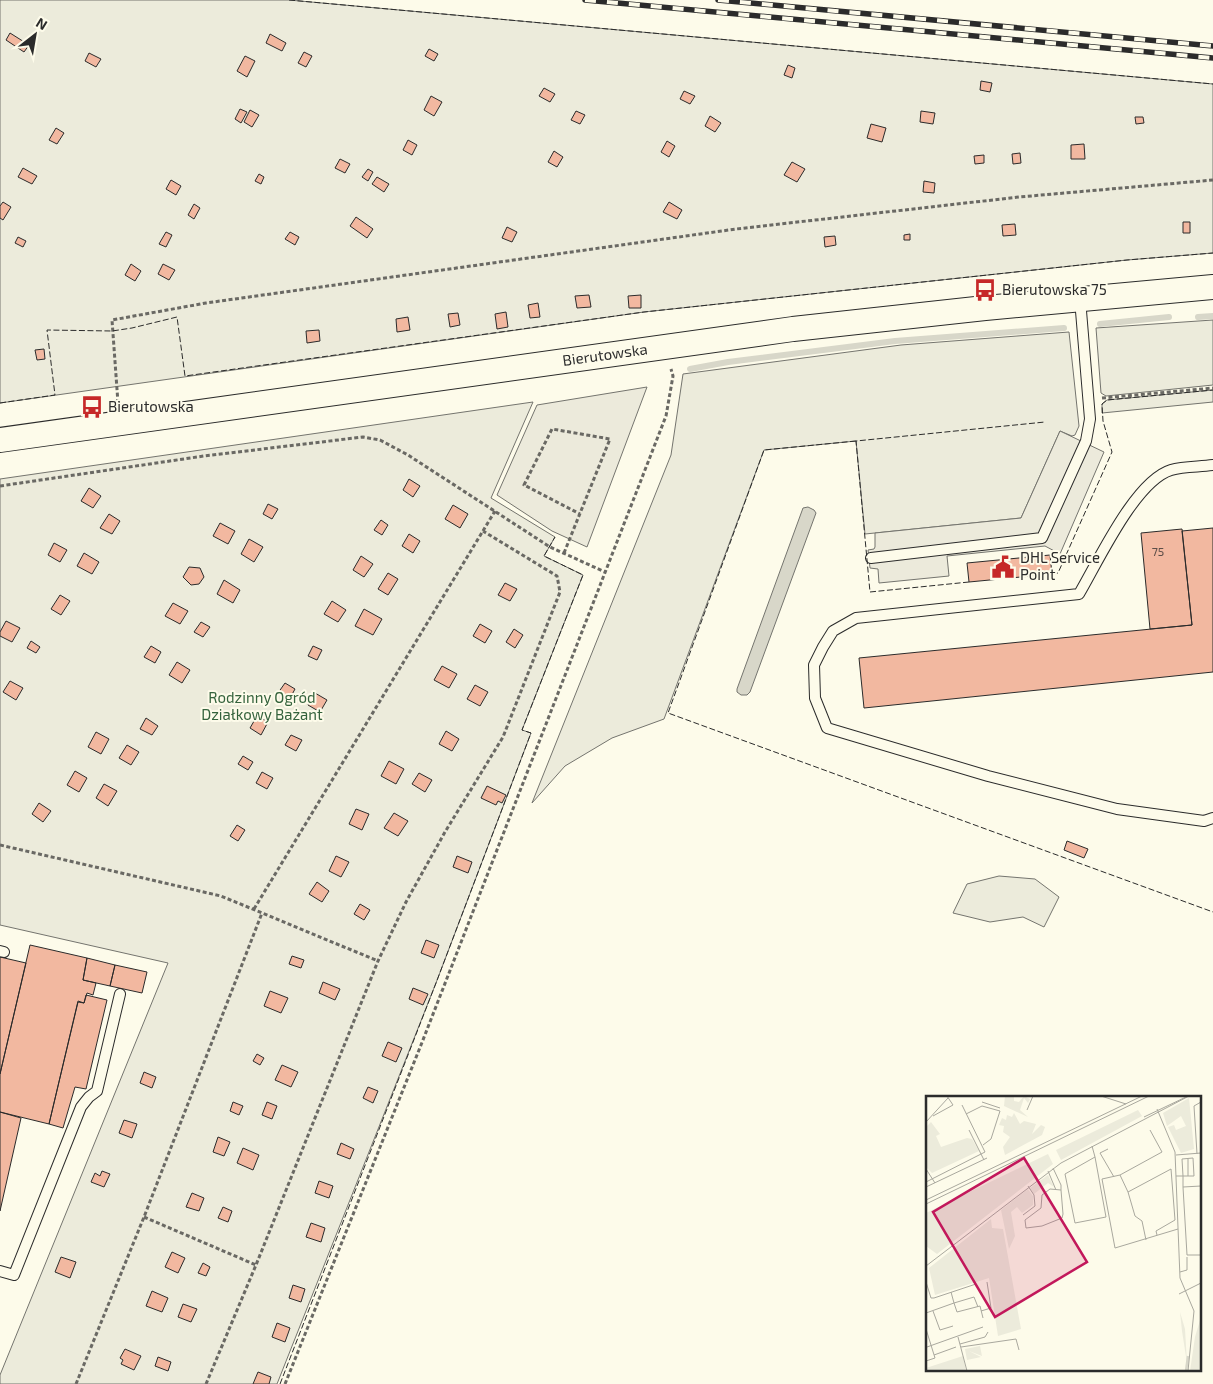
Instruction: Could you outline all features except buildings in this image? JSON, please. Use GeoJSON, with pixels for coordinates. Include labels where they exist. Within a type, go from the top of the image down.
{"type":"FeatureCollection","features":[{"type":"Feature","properties":{"kind":"street","name":"Bierutowska"},"geometry":{"type":"LineString","coordinates":[[0,440],[802,328],[975,309],[1213,287]]}},
{"type":"Feature","properties":{"kind":"lane"},"geometry":{"type":"LineString","coordinates":[[871,558],[1042,538],[1086,441],[1090,418],[1080,299]]}},
{"type":"Feature","properties":{"kind":"lane"},"geometry":{"type":"LineString","coordinates":[[1213,465],[1170,470],[1147,485],[1129,509],[1079,594],[856,618],[833,631],[814,665],[816,698],[827,728],[988,776],[1117,810],[1204,820],[1213,818]]}},
{"type":"Feature","properties":{"kind":"lane"},"geometry":{"type":"LineString","coordinates":[[0,1271],[14,1275],[81,1106],[97,1091],[120,994]]}},
{"type":"Feature","properties":{"kind":"path"},"geometry":{"type":"LineString","coordinates":[[120,423],[112,320],[206,303],[736,229],[1019,197],[1213,180]]}},
{"type":"Feature","properties":{"kind":"path"},"geometry":{"type":"LineString","coordinates":[[285,1384],[421,1045],[666,416],[673,376],[666,346]]}},
{"type":"Feature","properties":{"kind":"path"},"geometry":{"type":"LineString","coordinates":[[1089,400],[1213,388]]}},
{"type":"Feature","properties":{"kind":"path"},"geometry":{"type":"LineString","coordinates":[[564,554],[580,514],[610,439],[552,429],[524,485],[580,514]]}},
{"type":"Feature","properties":{"kind":"path"},"geometry":{"type":"LineString","coordinates":[[0,486],[204,456],[363,437],[380,440],[408,455],[550,547],[605,572]]}},
{"type":"Feature","properties":{"kind":"path"},"geometry":{"type":"LineString","coordinates":[[254,909],[495,511]]}},
{"type":"Feature","properties":{"kind":"path"},"geometry":{"type":"LineString","coordinates":[[206,1384],[378,961],[411,893],[445,832],[503,737],[560,592],[557,576],[483,531]]}},
{"type":"Feature","properties":{"kind":"path"},"geometry":{"type":"LineString","coordinates":[[0,845],[221,896],[378,961]]}},
{"type":"Feature","properties":{"kind":"path"},"geometry":{"type":"LineString","coordinates":[[76,1384],[144,1217],[262,913]]}},
{"type":"Feature","properties":{"kind":"path"},"geometry":{"type":"LineString","coordinates":[[144,1217],[256,1265]]}},
{"type":"Feature","properties":{"kind":"green space"},"geometry":{"type":"Polygon","coordinates":[[[0,0],[289,0],[1213,84],[1213,253],[1127,260],[644,312],[0,403],[0,0]]]}},
{"type":"Feature","properties":{"kind":"green space"},"geometry":{"type":"Polygon","coordinates":[[[1213,320],[1213,385],[1106,396],[1101,393],[1096,328],[1213,320]]]}},
{"type":"Feature","properties":{"kind":"green space"},"geometry":{"type":"Polygon","coordinates":[[[1069,332],[1079,426],[1075,435],[1072,436],[1060,431],[1021,518],[865,534],[856,441],[764,450],[664,719],[612,738],[565,766],[532,803],[671,455],[683,374],[901,345],[1069,332]]]}},
{"type":"Feature","properties":{"kind":"green space"},"geometry":{"type":"Polygon","coordinates":[[[1213,390],[1213,402],[1102,413],[1102,404],[1107,400],[1213,390]]]}},
{"type":"Feature","properties":{"kind":"green space","name":"Rodzinny Ogród Działkowy Bażant"},"geometry":{"type":"Polygon","coordinates":[[[533,402],[491,498],[555,537],[544,556],[583,575],[522,730],[531,733],[436,983],[277,1384],[0,1384],[0,1375],[168,963],[0,925],[0,479],[533,402]]]}},
{"type":"Feature","properties":{"kind":"green space"},"geometry":{"type":"Polygon","coordinates":[[[999,876],[1035,879],[1059,897],[1044,927],[1023,917],[990,922],[953,913],[967,884],[999,876]]]}},
{"type":"Feature","properties":{"kind":"shaded area"},"geometry":{"type":"Polygon","coordinates":[[[647,387],[587,547],[552,531],[497,495],[537,405],[647,387]]]}},
{"type":"Feature","properties":{"kind":"shaded area"},"geometry":{"type":"Polygon","coordinates":[[[1060,431],[1104,452],[1060,554],[1045,546],[947,556],[949,576],[879,583],[878,569],[870,568],[868,550],[875,547],[875,533],[1021,518],[1060,431]]]}},
{"type":"Feature","properties":{"kind":"shaded area"},"geometry":{"type":"Polygon","coordinates":[[[808,507],[816,513],[750,692],[747,695],[741,695],[737,692],[737,689],[803,508],[808,507]]]}},
{"type":"Feature","properties":{"kind":"waterway"},"geometry":{"type":"LineString","coordinates":[[1198,317],[1213,316]]}},
{"type":"Feature","properties":{"kind":"waterway"},"geometry":{"type":"LineString","coordinates":[[1100,324],[1169,317]]}},
{"type":"Feature","properties":{"kind":"waterway"},"geometry":{"type":"LineString","coordinates":[[690,369],[728,362],[895,341],[1064,328]]}},
{"type":"Feature","properties":{"kind":"railway"},"geometry":{"type":"LineString","coordinates":[[585,0],[1213,58]]}},
{"type":"Feature","properties":{"kind":"railway"},"geometry":{"type":"LineString","coordinates":[[718,0],[1213,46]]}},
{"type":"Feature","properties":{"kind":"fence"},"geometry":{"type":"LineString","coordinates":[[289,0],[1213,84]]}},
{"type":"Feature","properties":{"kind":"fence"},"geometry":{"type":"LineString","coordinates":[[0,403],[55,395],[47,330],[112,331],[177,317],[185,376],[644,312],[1127,260],[1213,253]]}},
{"type":"Feature","properties":{"kind":"fence"},"geometry":{"type":"LineString","coordinates":[[1052,574],[1058,573],[1112,452],[1103,421],[1102,404],[1107,400],[1213,390]]}},
{"type":"Feature","properties":{"kind":"fence"},"geometry":{"type":"LineString","coordinates":[[969,582],[870,592],[856,441],[1045,422]]}},
{"type":"Feature","properties":{"kind":"fence"},"geometry":{"type":"LineString","coordinates":[[856,441],[764,450],[668,713],[1213,912]]}},
{"type":"Feature","properties":{"kind":"fence"},"geometry":{"type":"LineString","coordinates":[[280,1384],[531,733],[522,730],[583,575],[544,556],[555,537]]}},
{"type":"Feature","properties":{"kind":"place","name":"Bierutowska 75"},"geometry":{"type":"Point","coordinates":[985,290]}},
{"type":"Feature","properties":{"kind":"place","name":"Bierutowska"},"geometry":{"type":"Point","coordinates":[92,407]}},
{"type":"Feature","properties":{"kind":"place","name":"DHL Service Point"},"geometry":{"type":"Point","coordinates":[1003,567]}}]}
